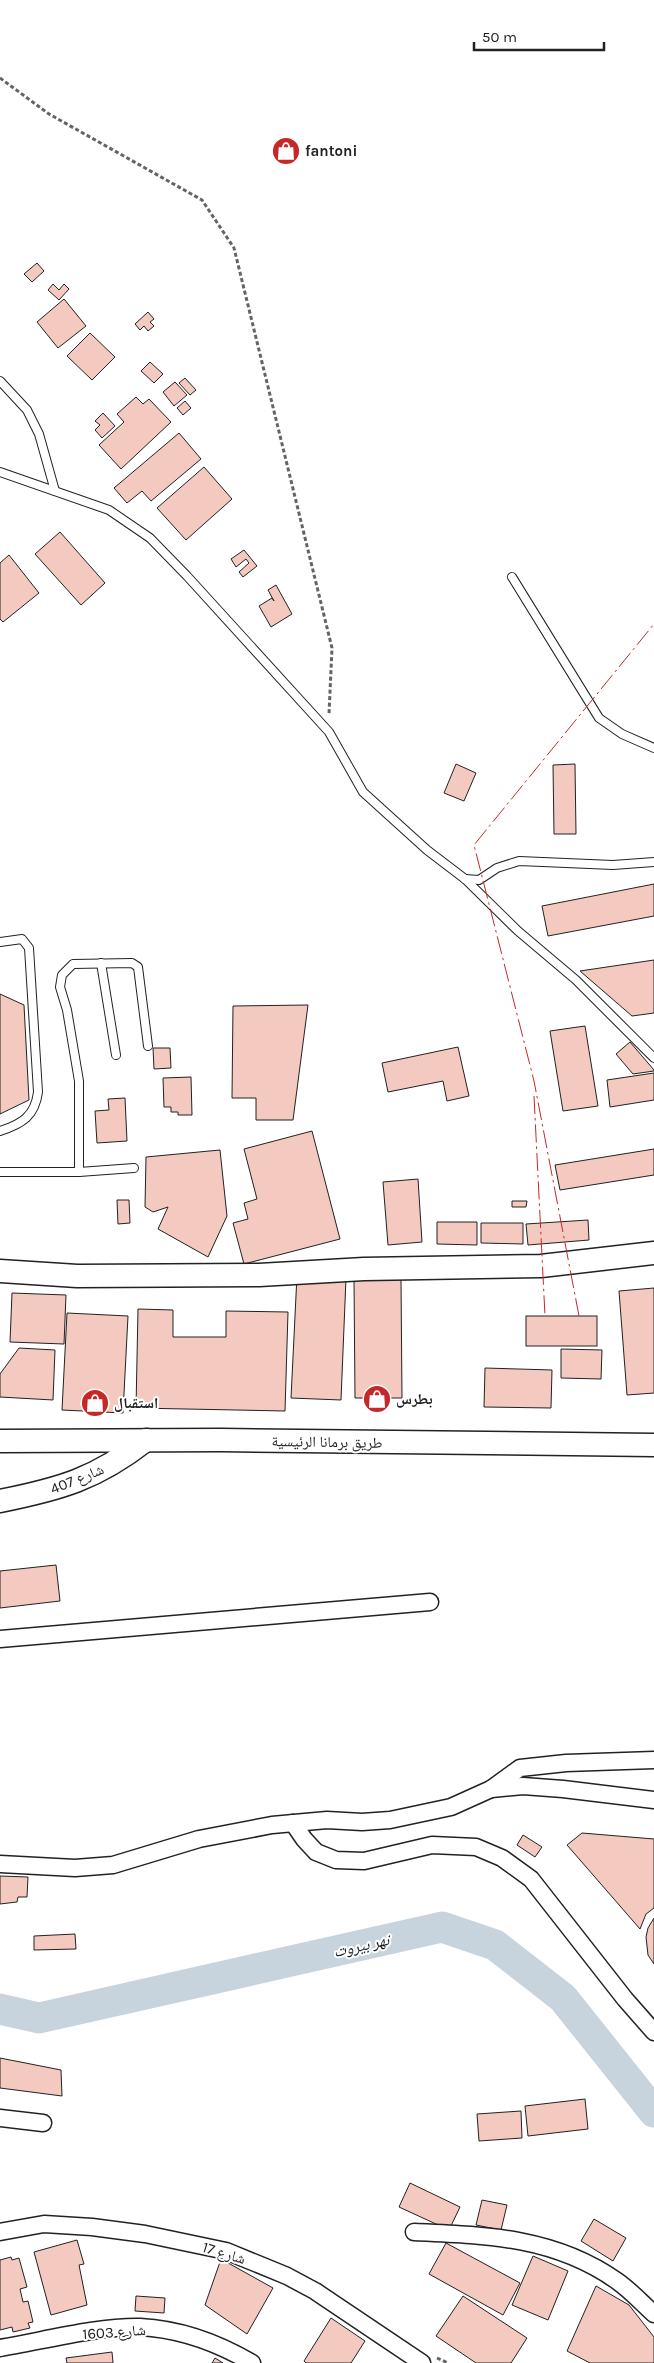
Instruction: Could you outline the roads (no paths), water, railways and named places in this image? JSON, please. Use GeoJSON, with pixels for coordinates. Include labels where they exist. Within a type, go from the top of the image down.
{"type":"FeatureCollection","features":[{"type":"Feature","properties":{"kind":"street"},"geometry":{"type":"LineString","coordinates":[[0,1271],[77,1276],[258,1275],[364,1269],[541,1266],[654,1253]]}},
{"type":"Feature","properties":{"kind":"street","name":"طريق برمانا الرئيسية"},"geometry":{"type":"LineString","coordinates":[[0,1441],[146,1440],[654,1445]]}},
{"type":"Feature","properties":{"kind":"street","name":"شارع 407"},"geometry":{"type":"LineString","coordinates":[[0,1501],[48,1491],[88,1478],[127,1455],[146,1440]]}},
{"type":"Feature","properties":{"kind":"street"},"geometry":{"type":"LineString","coordinates":[[0,1640],[430,1602]]}},
{"type":"Feature","properties":{"kind":"street"},"geometry":{"type":"LineString","coordinates":[[0,1864],[75,1868],[113,1865],[199,1839],[272,1825],[327,1820],[362,1822],[390,1820],[459,1805],[490,1789],[520,1768],[566,1763],[654,1760]]}},
{"type":"Feature","properties":{"kind":"street"},"geometry":{"type":"LineString","coordinates":[[490,1789],[523,1786],[654,1800]]}},
{"type":"Feature","properties":{"kind":"street"},"geometry":{"type":"LineString","coordinates":[[293,1823],[316,1852],[336,1860],[364,1860],[432,1845],[476,1847],[502,1858],[531,1879],[625,1999],[654,2032]]}},
{"type":"Feature","properties":{"kind":"street"},"geometry":{"type":"LineString","coordinates":[[0,2118],[43,2123]]}},
{"type":"Feature","properties":{"kind":"street","name":"شارع 17"},"geometry":{"type":"LineString","coordinates":[[0,2232],[44,2224],[92,2227],[145,2234],[226,2251],[287,2276],[316,2291],[422,2363]]}},
{"type":"Feature","properties":{"kind":"street"},"geometry":{"type":"LineString","coordinates":[[414,2232],[492,2235],[532,2242],[573,2257],[601,2271],[618,2282],[654,2314]]}},
{"type":"Feature","properties":{"kind":"street","name":"شارع 1603"},"geometry":{"type":"LineString","coordinates":[[0,2348],[104,2330],[140,2328],[205,2340],[252,2363]]}},
{"type":"Feature","properties":{"kind":"lane"},"geometry":{"type":"LineString","coordinates":[[0,381],[27,410],[39,434],[55,491]]}},
{"type":"Feature","properties":{"kind":"lane"},"geometry":{"type":"LineString","coordinates":[[0,472],[109,510],[150,538],[329,732],[363,792],[427,850],[465,879],[518,931],[576,980],[654,1058]]}},
{"type":"Feature","properties":{"kind":"lane"},"geometry":{"type":"LineString","coordinates":[[512,577],[599,718],[622,734],[654,748]]}},
{"type":"Feature","properties":{"kind":"lane"},"geometry":{"type":"LineString","coordinates":[[465,879],[479,880],[497,868],[519,861],[613,865],[654,862]]}},
{"type":"Feature","properties":{"kind":"lane"},"geometry":{"type":"LineString","coordinates":[[0,942],[22,939],[29,948],[38,1092],[36,1106],[27,1118],[12,1128],[0,1132]]}},
{"type":"Feature","properties":{"kind":"lane"},"geometry":{"type":"LineString","coordinates":[[101,963],[116,1055]]}},
{"type":"Feature","properties":{"kind":"lane"},"geometry":{"type":"LineString","coordinates":[[79,1172],[79,1080],[67,1010],[60,987],[62,974],[73,964],[132,963],[138,967],[148,1046]]}},
{"type":"Feature","properties":{"kind":"lane"},"geometry":{"type":"LineString","coordinates":[[0,1172],[79,1172],[134,1168]]}},
{"type":"Feature","properties":{"kind":"waterway","name":"نهر بيروت"},"geometry":{"type":"LineString","coordinates":[[0,2009],[39,2018],[442,1927],[495,1945],[563,1998],[654,2112]]}},
{"type":"Feature","properties":{"kind":"place","name":"fantoni"},"geometry":{"type":"Point","coordinates":[286,151]}},
{"type":"Feature","properties":{"kind":"place","name":"بطرس"},"geometry":{"type":"Point","coordinates":[377,1399]}},
{"type":"Feature","properties":{"kind":"place","name":"استقبال"},"geometry":{"type":"Point","coordinates":[95,1403]}}]}
